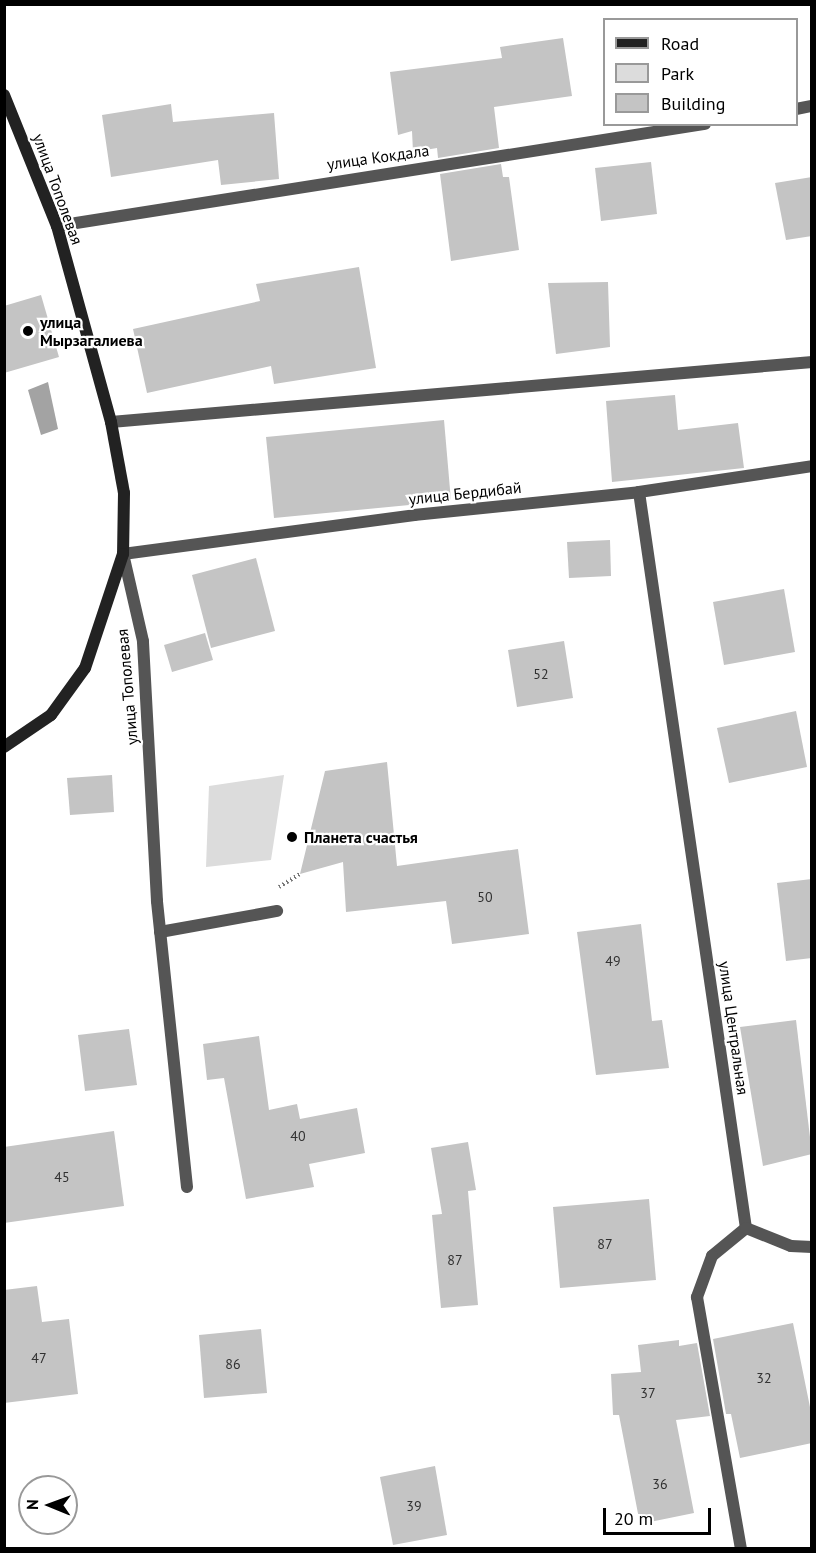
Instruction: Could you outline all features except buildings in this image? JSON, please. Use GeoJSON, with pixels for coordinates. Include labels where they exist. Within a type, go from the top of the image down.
{"type":"FeatureCollection","features":[{"type":"Feature","properties":{"kind":"street","name":"улица Тополевая"},"geometry":{"type":"LineString","coordinates":[[4,95],[57,226],[111,422],[124,493],[123,554],[143,641],[160,932],[187,1187]]}},
{"type":"Feature","properties":{"kind":"street","name":"улица Кокдала"},"geometry":{"type":"LineString","coordinates":[[57,226],[692,126]]}},
{"type":"Feature","properties":{"kind":"street"},"geometry":{"type":"LineString","coordinates":[[111,422],[812,362]]}},
{"type":"Feature","properties":{"kind":"street","name":"улица Бердибай"},"geometry":{"type":"LineString","coordinates":[[123,554],[414,515],[639,492],[812,466]]}},
{"type":"Feature","properties":{"kind":"street","name":"улица Центральная"},"geometry":{"type":"LineString","coordinates":[[639,492],[746,1228]]}},
{"type":"Feature","properties":{"kind":"street"},"geometry":{"type":"LineString","coordinates":[[4,747],[51,715],[85,668],[123,554]]}},
{"type":"Feature","properties":{"kind":"street"},"geometry":{"type":"LineString","coordinates":[[160,932],[277,911]]}},
{"type":"Feature","properties":{"kind":"street"},"geometry":{"type":"LineString","coordinates":[[741,1548],[697,1297],[712,1256],[746,1228],[791,1246],[812,1247]]}},
{"type":"Feature","properties":{"kind":"green space"},"geometry":{"type":"Polygon","coordinates":[[[284,775],[271,860],[206,867],[209,786],[284,775]]]}},
{"type":"Feature","properties":{"kind":"shaded area"},"geometry":{"type":"Polygon","coordinates":[[[48,382],[58,429],[41,435],[28,390],[48,382]]]}},
{"type":"Feature","properties":{"kind":"place","name":"улица Мырзагалиева"},"geometry":{"type":"Point","coordinates":[28,331]}},
{"type":"Feature","properties":{"kind":"place","name":"Планета счастья"},"geometry":{"type":"Point","coordinates":[292,837]}}]}
